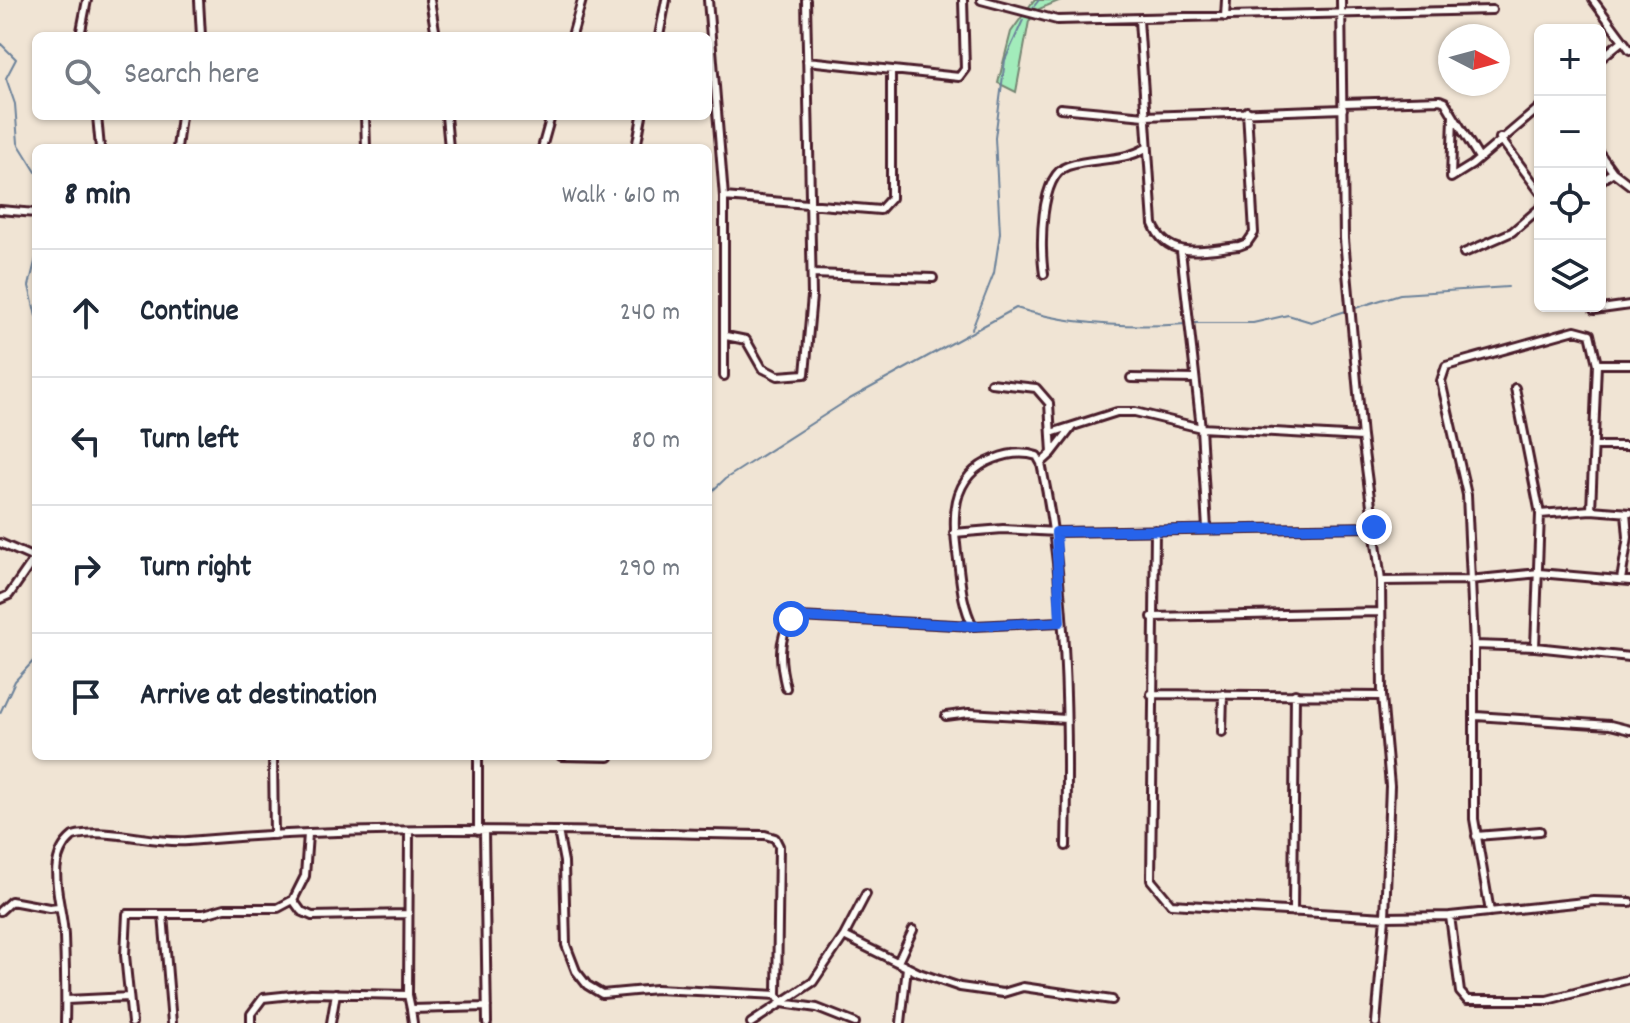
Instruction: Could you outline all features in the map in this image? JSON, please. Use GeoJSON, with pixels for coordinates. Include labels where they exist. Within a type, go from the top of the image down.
{"type":"FeatureCollection","features":[{"type":"Feature","properties":{"kind":"street"},"geometry":{"type":"LineString","coordinates":[[81,32],[87,0]]}},
{"type":"Feature","properties":{"kind":"street"},"geometry":{"type":"LineString","coordinates":[[199,0],[201,32]]}},
{"type":"Feature","properties":{"kind":"street"},"geometry":{"type":"LineString","coordinates":[[430,0],[435,32]]}},
{"type":"Feature","properties":{"kind":"street"},"geometry":{"type":"LineString","coordinates":[[573,32],[582,0]]}},
{"type":"Feature","properties":{"kind":"street"},"geometry":{"type":"LineString","coordinates":[[660,32],[666,0]]}},
{"type":"Feature","properties":{"kind":"street"},"geometry":{"type":"LineString","coordinates":[[708,0],[711,32]]}},
{"type":"Feature","properties":{"kind":"street"},"geometry":{"type":"LineString","coordinates":[[726,336],[746,340],[756,362],[772,374],[805,374],[812,274],[806,0]]}},
{"type":"Feature","properties":{"kind":"street"},"geometry":{"type":"LineString","coordinates":[[807,61],[959,77],[963,74],[963,0]]}},
{"type":"Feature","properties":{"kind":"street"},"geometry":{"type":"LineString","coordinates":[[981,0],[1057,20],[1492,10]]}},
{"type":"Feature","properties":{"kind":"street"},"geometry":{"type":"LineString","coordinates":[[1225,17],[1226,0]]}},
{"type":"Feature","properties":{"kind":"street"},"geometry":{"type":"LineString","coordinates":[[1341,0],[1344,239],[1362,437],[1381,581],[1382,696],[1390,786],[1385,917],[1376,1023]]}},
{"type":"Feature","properties":{"kind":"street"},"geometry":{"type":"LineString","coordinates":[[1466,0],[1466,10]]}},
{"type":"Feature","properties":{"kind":"street"},"geometry":{"type":"LineString","coordinates":[[1593,0],[1630,50]]}},
{"type":"Feature","properties":{"kind":"street"},"geometry":{"type":"LineString","coordinates":[[1139,20],[1146,148],[1153,224],[1159,240],[1181,251],[1239,246],[1247,243],[1254,233],[1247,111]]}},
{"type":"Feature","properties":{"kind":"street"},"geometry":{"type":"LineString","coordinates":[[1606,54],[1622,41]]}},
{"type":"Feature","properties":{"kind":"street"},"geometry":{"type":"LineString","coordinates":[[712,49],[724,197],[724,376]]}},
{"type":"Feature","properties":{"kind":"street"},"geometry":{"type":"LineString","coordinates":[[724,197],[811,206],[886,208],[891,198],[891,70]]}},
{"type":"Feature","properties":{"kind":"street"},"geometry":{"type":"LineString","coordinates":[[1060,108],[1145,116],[1440,100],[1479,158]]}},
{"type":"Feature","properties":{"kind":"street"},"geometry":{"type":"LineString","coordinates":[[1453,116],[1449,177],[1479,158],[1534,112]]}},
{"type":"Feature","properties":{"kind":"street"},"geometry":{"type":"LineString","coordinates":[[97,120],[100,144]]}},
{"type":"Feature","properties":{"kind":"street"},"geometry":{"type":"LineString","coordinates":[[178,144],[180,120]]}},
{"type":"Feature","properties":{"kind":"street"},"geometry":{"type":"LineString","coordinates":[[365,120],[366,144]]}},
{"type":"Feature","properties":{"kind":"street"},"geometry":{"type":"LineString","coordinates":[[446,120],[449,144]]}},
{"type":"Feature","properties":{"kind":"street"},"geometry":{"type":"LineString","coordinates":[[543,144],[550,120]]}},
{"type":"Feature","properties":{"kind":"street"},"geometry":{"type":"LineString","coordinates":[[637,144],[641,120]]}},
{"type":"Feature","properties":{"kind":"street"},"geometry":{"type":"LineString","coordinates":[[1500,138],[1534,184]]}},
{"type":"Feature","properties":{"kind":"street"},"geometry":{"type":"LineString","coordinates":[[1044,274],[1043,227],[1049,185],[1055,177],[1069,165],[1132,156],[1146,148]]}},
{"type":"Feature","properties":{"kind":"street"},"geometry":{"type":"LineString","coordinates":[[1606,162],[1630,185]]}},
{"type":"Feature","properties":{"kind":"street"},"geometry":{"type":"LineString","coordinates":[[1606,177],[1613,172]]}},
{"type":"Feature","properties":{"kind":"street"},"geometry":{"type":"LineString","coordinates":[[0,210],[32,213]]}},
{"type":"Feature","properties":{"kind":"street"},"geometry":{"type":"LineString","coordinates":[[1464,253],[1512,232],[1534,213]]}},
{"type":"Feature","properties":{"kind":"street"},"geometry":{"type":"LineString","coordinates":[[1181,251],[1201,428],[1207,529]]}},
{"type":"Feature","properties":{"kind":"street"},"geometry":{"type":"LineString","coordinates":[[812,274],[933,278]]}},
{"type":"Feature","properties":{"kind":"street"},"geometry":{"type":"LineString","coordinates":[[1606,308],[1630,305]]}},
{"type":"Feature","properties":{"kind":"street"},"geometry":{"type":"LineString","coordinates":[[1490,912],[1476,836],[1476,716],[1467,495],[1442,373],[1446,366],[1575,330],[1590,334],[1597,364],[1591,510]]}},
{"type":"Feature","properties":{"kind":"street"},"geometry":{"type":"LineString","coordinates":[[1597,364],[1630,364]]}},
{"type":"Feature","properties":{"kind":"street"},"geometry":{"type":"LineString","coordinates":[[1131,378],[1195,379]]}},
{"type":"Feature","properties":{"kind":"street"},"geometry":{"type":"LineString","coordinates":[[991,383],[1026,386],[1043,392],[1049,403],[1052,453]]}},
{"type":"Feature","properties":{"kind":"street"},"geometry":{"type":"LineString","coordinates":[[1515,388],[1540,514],[1535,647]]}},
{"type":"Feature","properties":{"kind":"street"},"geometry":{"type":"LineString","coordinates":[[1051,433],[1117,412],[1135,412],[1201,428],[1362,437]]}},
{"type":"Feature","properties":{"kind":"street"},"geometry":{"type":"LineString","coordinates":[[1041,463],[1072,427]]}},
{"type":"Feature","properties":{"kind":"street"},"geometry":{"type":"LineString","coordinates":[[1596,446],[1630,446]]}},
{"type":"Feature","properties":{"kind":"street"},"geometry":{"type":"LineString","coordinates":[[974,626],[961,599],[954,533],[954,503],[959,489],[971,473],[1009,454],[1037,456],[1056,532],[1066,719],[1066,846]]}},
{"type":"Feature","properties":{"kind":"street"},"geometry":{"type":"LineString","coordinates":[[1540,514],[1591,510],[1628,513],[1628,537],[1621,580]]}},
{"type":"Feature","properties":{"kind":"street"},"geometry":{"type":"LineString","coordinates":[[954,533],[1003,529],[1056,532],[1374,527]]}},
{"type":"Feature","properties":{"kind":"street"},"geometry":{"type":"LineString","coordinates":[[1155,530],[1151,880],[1167,902],[1175,906],[1385,917],[1450,916],[1594,901],[1630,902]]}},
{"type":"Feature","properties":{"kind":"street"},"geometry":{"type":"LineString","coordinates":[[0,543],[32,556]]}},
{"type":"Feature","properties":{"kind":"street"},"geometry":{"type":"LineString","coordinates":[[0,599],[9,595],[32,561]]}},
{"type":"Feature","properties":{"kind":"street"},"geometry":{"type":"LineString","coordinates":[[1381,581],[1469,580],[1539,573],[1630,581]]}},
{"type":"Feature","properties":{"kind":"street"},"geometry":{"type":"LineString","coordinates":[[1152,617],[1379,612]]}},
{"type":"Feature","properties":{"kind":"street"},"geometry":{"type":"LineString","coordinates":[[786,688],[781,667],[783,636],[791,619],[799,617],[974,626],[1060,622]]}},
{"type":"Feature","properties":{"kind":"street"},"geometry":{"type":"LineString","coordinates":[[1474,645],[1535,647],[1630,657]]}},
{"type":"Feature","properties":{"kind":"street"},"geometry":{"type":"LineString","coordinates":[[1151,694],[1382,696]]}},
{"type":"Feature","properties":{"kind":"street"},"geometry":{"type":"LineString","coordinates":[[1222,732],[1223,694]]}},
{"type":"Feature","properties":{"kind":"street"},"geometry":{"type":"LineString","coordinates":[[1293,912],[1295,694]]}},
{"type":"Feature","properties":{"kind":"street"},"geometry":{"type":"LineString","coordinates":[[946,716],[1001,714],[1066,719]]}},
{"type":"Feature","properties":{"kind":"street"},"geometry":{"type":"LineString","coordinates":[[1476,716],[1610,725],[1630,730]]}},
{"type":"Feature","properties":{"kind":"street"},"geometry":{"type":"LineString","coordinates":[[273,760],[274,835]]}},
{"type":"Feature","properties":{"kind":"street"},"geometry":{"type":"LineString","coordinates":[[478,760],[487,1023]]}},
{"type":"Feature","properties":{"kind":"street"},"geometry":{"type":"LineString","coordinates":[[65,1023],[67,1000],[58,859],[73,836],[185,841],[274,835],[481,831],[765,835],[775,838],[779,846],[777,995],[782,1003],[817,1008],[855,1023]]}},
{"type":"Feature","properties":{"kind":"street"},"geometry":{"type":"LineString","coordinates":[[558,831],[564,862],[566,945],[576,971],[587,985],[602,994],[656,989],[777,995]]}},
{"type":"Feature","properties":{"kind":"street"},"geometry":{"type":"LineString","coordinates":[[1476,836],[1540,831]]}},
{"type":"Feature","properties":{"kind":"street"},"geometry":{"type":"LineString","coordinates":[[409,832],[408,995],[413,1023]]}},
{"type":"Feature","properties":{"kind":"street"},"geometry":{"type":"LineString","coordinates":[[132,1023],[127,914],[204,914],[225,908],[278,908],[293,900],[307,870],[308,834]]}},
{"type":"Feature","properties":{"kind":"street"},"geometry":{"type":"LineString","coordinates":[[751,1023],[813,982],[844,936],[866,894]]}},
{"type":"Feature","properties":{"kind":"street"},"geometry":{"type":"LineString","coordinates":[[293,900],[301,911],[312,916],[407,914]]}},
{"type":"Feature","properties":{"kind":"street"},"geometry":{"type":"LineString","coordinates":[[0,911],[11,901],[59,907]]}},
{"type":"Feature","properties":{"kind":"street"},"geometry":{"type":"LineString","coordinates":[[163,915],[172,1023]]}},
{"type":"Feature","properties":{"kind":"street"},"geometry":{"type":"LineString","coordinates":[[1450,916],[1460,992],[1467,1000],[1547,1000],[1630,979]]}},
{"type":"Feature","properties":{"kind":"street"},"geometry":{"type":"LineString","coordinates":[[898,962],[913,930]]}},
{"type":"Feature","properties":{"kind":"street"},"geometry":{"type":"LineString","coordinates":[[844,936],[907,967],[960,987],[1003,993],[1023,987],[1112,1000]]}},
{"type":"Feature","properties":{"kind":"street"},"geometry":{"type":"LineString","coordinates":[[901,1023],[907,967]]}},
{"type":"Feature","properties":{"kind":"street"},"geometry":{"type":"LineString","coordinates":[[251,1023],[251,1014],[263,998],[336,993],[408,995]]}},
{"type":"Feature","properties":{"kind":"street"},"geometry":{"type":"LineString","coordinates":[[331,1023],[336,993]]}},
{"type":"Feature","properties":{"kind":"street"},"geometry":{"type":"LineString","coordinates":[[67,1000],[129,997]]}},
{"type":"Feature","properties":{"kind":"street"},"geometry":{"type":"LineString","coordinates":[[411,1009],[487,1007]]}},
{"type":"Feature","properties":{"kind":"green space"},"geometry":{"type":"Polygon","coordinates":[[[1034,0],[1061,0],[1039,9],[1029,21],[1016,92],[998,83],[1011,32],[1034,0]]]}},
{"type":"Feature","properties":{"kind":"waterway"},"geometry":{"type":"LineString","coordinates":[[1031,10],[1039,0]]}},
{"type":"Feature","properties":{"kind":"waterway"},"geometry":{"type":"LineString","coordinates":[[972,329],[994,273],[1000,233],[995,138],[1005,60],[1023,20]]}},
{"type":"Feature","properties":{"kind":"waterway"},"geometry":{"type":"LineString","coordinates":[[0,43],[16,59],[6,78],[15,104],[18,143],[32,166]]}},
{"type":"Feature","properties":{"kind":"waterway"},"geometry":{"type":"LineString","coordinates":[[32,274],[29,286],[32,299]]}},
{"type":"Feature","properties":{"kind":"waterway"},"geometry":{"type":"LineString","coordinates":[[1192,323],[1253,323],[1288,315],[1311,322],[1400,294],[1508,287]]}},
{"type":"Feature","properties":{"kind":"waterway"},"geometry":{"type":"LineString","coordinates":[[712,491],[725,479],[848,400],[1016,308],[1100,324],[1186,324]]}},
{"type":"Feature","properties":{"kind":"waterway"},"geometry":{"type":"LineString","coordinates":[[0,713],[15,681],[32,662]]}},
{"type":"Feature","properties":{"kind":"route"},"geometry":{"type":"LineString","coordinates":[[791,619],[974,626],[1060,622],[1056,532],[1374,527]]}}]}
